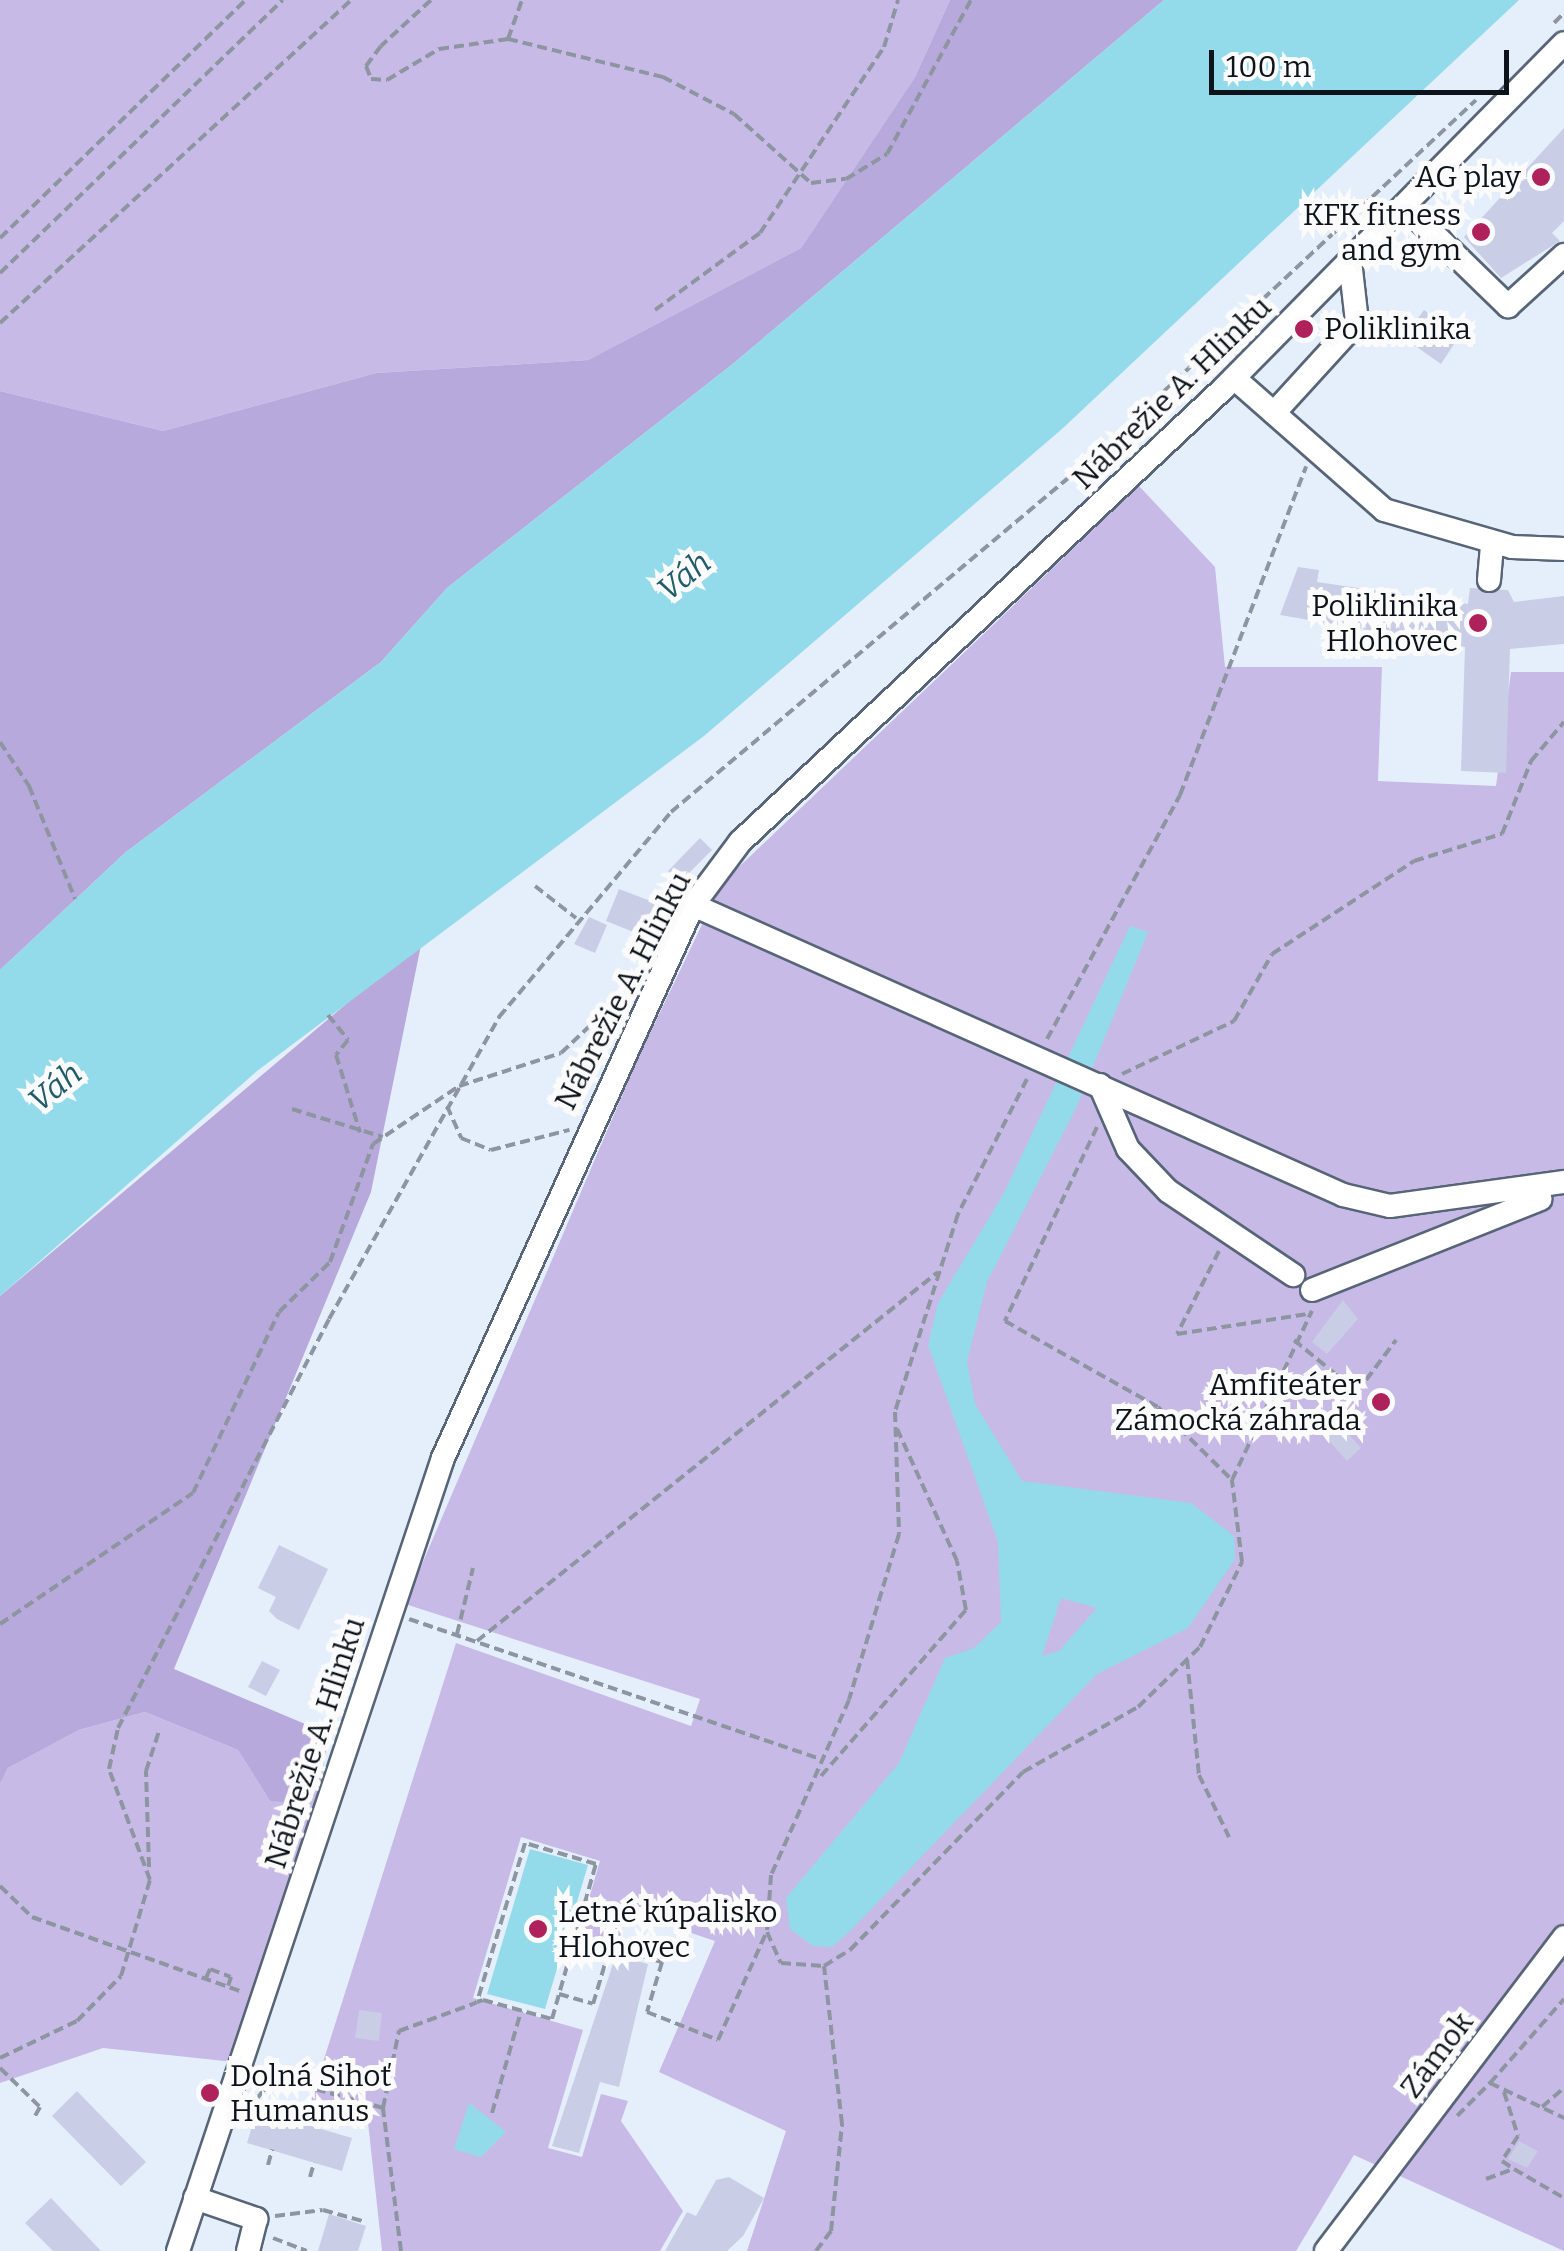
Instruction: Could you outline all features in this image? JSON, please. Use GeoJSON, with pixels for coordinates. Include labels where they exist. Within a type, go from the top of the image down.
{"type":"FeatureCollection","features":[{"type":"Feature","properties":{"kind":"street","name":"Nábrežie A. Hlinku"},"geometry":{"type":"LineString","coordinates":[[178,2251],[443,1458],[588,1120],[693,905],[740,842],[1225,371],[1350,261],[1405,206],[1554,38]]}},
{"type":"Feature","properties":{"kind":"street"},"geometry":{"type":"LineString","coordinates":[[1405,206],[1508,306],[1564,256]]}},
{"type":"Feature","properties":{"kind":"street"},"geometry":{"type":"LineString","coordinates":[[1274,412],[1357,322],[1350,261]]}},
{"type":"Feature","properties":{"kind":"street"},"geometry":{"type":"LineString","coordinates":[[1225,371],[1384,510],[1492,543],[1564,549]]}},
{"type":"Feature","properties":{"kind":"street"},"geometry":{"type":"LineString","coordinates":[[1489,580],[1492,543]]}},
{"type":"Feature","properties":{"kind":"street"},"geometry":{"type":"LineString","coordinates":[[693,905],[1343,1195],[1390,1206],[1564,1182]]}},
{"type":"Feature","properties":{"kind":"street"},"geometry":{"type":"LineString","coordinates":[[1096,1083],[1105,1109],[1168,1191],[1309,1288],[1540,1200],[1564,1182]]}},
{"type":"Feature","properties":{"kind":"street","name":"Zámok"},"geometry":{"type":"LineString","coordinates":[[1326,2251],[1564,1937]]}},
{"type":"Feature","properties":{"kind":"street"},"geometry":{"type":"LineString","coordinates":[[195,2198],[252,2234]]}},
{"type":"Feature","properties":{"kind":"path"},"geometry":{"type":"LineString","coordinates":[[0,238],[246,0]]}},
{"type":"Feature","properties":{"kind":"path"},"geometry":{"type":"LineString","coordinates":[[0,273],[283,0]]}},
{"type":"Feature","properties":{"kind":"path"},"geometry":{"type":"LineString","coordinates":[[0,323],[350,0]]}},
{"type":"Feature","properties":{"kind":"path"},"geometry":{"type":"LineString","coordinates":[[430,0],[380,46],[366,66],[371,79],[387,80],[439,49],[508,40],[663,78],[734,114],[802,175],[846,179],[887,154],[972,0]]}},
{"type":"Feature","properties":{"kind":"path"},"geometry":{"type":"LineString","coordinates":[[508,40],[522,0]]}},
{"type":"Feature","properties":{"kind":"path"},"geometry":{"type":"LineString","coordinates":[[655,310],[760,233],[884,47],[898,0]]}},
{"type":"Feature","properties":{"kind":"path"},"geometry":{"type":"LineString","coordinates":[[1554,38],[1564,12]]}},
{"type":"Feature","properties":{"kind":"path"},"geometry":{"type":"LineString","coordinates":[[149,1877],[109,1768],[118,1728],[447,1106],[576,918],[682,802],[1216,348],[1478,97]]}},
{"type":"Feature","properties":{"kind":"path"},"geometry":{"type":"LineString","coordinates":[[1216,348],[1225,371]]}},
{"type":"Feature","properties":{"kind":"path"},"geometry":{"type":"LineString","coordinates":[[559,1994],[593,2004],[610,1947],[662,1962],[647,2012],[718,2040],[767,1932],[771,1875],[818,1778],[898,1534],[895,1424],[940,1271],[1038,1056],[1188,777],[1313,447]]}},
{"type":"Feature","properties":{"kind":"path"},"geometry":{"type":"LineString","coordinates":[[1096,1083],[1234,1021],[1272,954],[1414,861],[1502,834],[1531,761],[1564,722]]}},
{"type":"Feature","properties":{"kind":"path"},"geometry":{"type":"LineString","coordinates":[[0,742],[29,786],[75,899]]}},
{"type":"Feature","properties":{"kind":"path"},"geometry":{"type":"LineString","coordinates":[[535,886],[576,918]]}},
{"type":"Feature","properties":{"kind":"path"},"geometry":{"type":"LineString","coordinates":[[0,1624],[193,1494],[279,1312],[330,1262],[362,1163],[382,1137],[459,1086],[560,1053],[590,1033],[639,974]]}},
{"type":"Feature","properties":{"kind":"path"},"geometry":{"type":"LineString","coordinates":[[328,1016],[348,1040],[336,1055],[360,1132]]}},
{"type":"Feature","properties":{"kind":"path"},"geometry":{"type":"LineString","coordinates":[[447,1106],[461,1138],[491,1150],[550,1140],[588,1120]]}},
{"type":"Feature","properties":{"kind":"path"},"geometry":{"type":"LineString","coordinates":[[292,1109],[382,1137]]}},
{"type":"Feature","properties":{"kind":"path"},"geometry":{"type":"LineString","coordinates":[[1105,1109],[1005,1320],[1158,1407],[1232,1480]]}},
{"type":"Feature","properties":{"kind":"path"},"geometry":{"type":"LineString","coordinates":[[1227,1233],[1177,1334],[1310,1314]]}},
{"type":"Feature","properties":{"kind":"path"},"geometry":{"type":"LineString","coordinates":[[478,1641],[940,1271]]}},
{"type":"Feature","properties":{"kind":"path"},"geometry":{"type":"LineString","coordinates":[[767,1932],[781,1963],[824,1966],[1023,1772],[1138,1707],[1187,1659],[1242,1562],[1232,1480],[1294,1340],[1310,1314],[1309,1288]]}},
{"type":"Feature","properties":{"kind":"path"},"geometry":{"type":"LineString","coordinates":[[1294,1340],[1357,1392],[1396,1340]]}},
{"type":"Feature","properties":{"kind":"path"},"geometry":{"type":"LineString","coordinates":[[818,1778],[966,1610],[957,1561],[895,1424]]}},
{"type":"Feature","properties":{"kind":"path"},"geometry":{"type":"LineString","coordinates":[[458,1634],[473,1568]]}},
{"type":"Feature","properties":{"kind":"path"},"geometry":{"type":"LineString","coordinates":[[390,1614],[822,1760]]}},
{"type":"Feature","properties":{"kind":"path"},"geometry":{"type":"LineString","coordinates":[[1187,1659],[1199,1774],[1229,1837]]}},
{"type":"Feature","properties":{"kind":"path"},"geometry":{"type":"LineString","coordinates":[[0,2058],[102,2001],[132,1950],[149,1877],[146,1771],[159,1731]]}},
{"type":"Feature","properties":{"kind":"path"},"geometry":{"type":"LineString","coordinates":[[401,2251],[383,2108],[400,2031],[477,2002],[552,2019],[596,1864],[524,1843],[477,2002]]}},
{"type":"Feature","properties":{"kind":"path"},"geometry":{"type":"LineString","coordinates":[[0,1886],[32,1917],[228,1986],[231,1977],[210,1969],[206,1978]]}},
{"type":"Feature","properties":{"kind":"path"},"geometry":{"type":"LineString","coordinates":[[816,2251],[830,2231],[842,2124],[824,1966]]}},
{"type":"Feature","properties":{"kind":"path"},"geometry":{"type":"LineString","coordinates":[[1450,2123],[1564,1999]]}},
{"type":"Feature","properties":{"kind":"path"},"geometry":{"type":"LineString","coordinates":[[492,2113],[522,2010]]}},
{"type":"Feature","properties":{"kind":"path"},"geometry":{"type":"LineString","coordinates":[[0,2068],[40,2107],[34,2118]]}},
{"type":"Feature","properties":{"kind":"path"},"geometry":{"type":"LineString","coordinates":[[274,2078],[383,2108]]}},
{"type":"Feature","properties":{"kind":"path"},"geometry":{"type":"LineString","coordinates":[[1490,2083],[1564,2118]]}},
{"type":"Feature","properties":{"kind":"path"},"geometry":{"type":"LineString","coordinates":[[1542,2107],[1564,2088]]}},
{"type":"Feature","properties":{"kind":"path"},"geometry":{"type":"LineString","coordinates":[[1504,2089],[1518,2136],[1502,2161],[1564,2198]]}},
{"type":"Feature","properties":{"kind":"path"},"geometry":{"type":"LineString","coordinates":[[268,2166],[272,2150]]}},
{"type":"Feature","properties":{"kind":"path"},"geometry":{"type":"LineString","coordinates":[[310,2178],[314,2163]]}},
{"type":"Feature","properties":{"kind":"path"},"geometry":{"type":"LineString","coordinates":[[1486,2179],[1514,2170]]}},
{"type":"Feature","properties":{"kind":"path"},"geometry":{"type":"LineString","coordinates":[[252,2234],[323,2210],[366,2222]]}},
{"type":"Feature","properties":{"kind":"path"},"geometry":{"type":"LineString","coordinates":[[252,2234],[307,2251]]}},
{"type":"Feature","properties":{"kind":"shaded area"},"geometry":{"type":"Polygon","coordinates":[[[0,0],[950,0],[915,77],[801,248],[588,360],[376,373],[163,431],[0,391],[0,0]]]}},
{"type":"Feature","properties":{"kind":"shaded area"},"geometry":{"type":"Polygon","coordinates":[[[950,0],[1164,0],[734,363],[447,588],[381,662],[126,852],[0,970],[0,391],[163,431],[376,373],[588,360],[801,248],[915,77],[950,0]]]}},
{"type":"Feature","properties":{"kind":"shaded area"},"geometry":{"type":"Polygon","coordinates":[[[1139,486],[1215,567],[1225,667],[1382,667],[1378,781],[1496,786],[1511,672],[1564,672],[1564,2251],[1354,2155],[1296,2251],[747,2251],[786,2131],[659,2072],[715,1941],[629,1912],[616,1947],[578,1936],[600,1861],[521,1837],[473,1998],[583,2030],[548,2148],[582,2157],[601,2094],[628,2101],[621,2121],[683,2211],[660,2251],[382,2251],[367,2113],[311,2100],[456,1643],[691,1726],[700,1699],[405,1604],[639,1056],[722,883],[1139,486]]]}},
{"type":"Feature","properties":{"kind":"shaded area"},"geometry":{"type":"Polygon","coordinates":[[[422,940],[371,1192],[174,1669],[329,1734],[321,1782],[298,1803],[270,1801],[238,1750],[145,1712],[79,1730],[8,1768],[0,1784],[0,1296],[422,940]]]}},
{"type":"Feature","properties":{"kind":"shaded area"},"geometry":{"type":"Polygon","coordinates":[[[145,1712],[238,1750],[270,1801],[311,1795],[321,1782],[234,2062],[103,2048],[0,2083],[0,1784],[8,1768],[79,1730],[145,1712]]]}},
{"type":"Feature","properties":{"kind":"water","name":"Váh"},"geometry":{"type":"Polygon","coordinates":[[[1164,0],[1519,0],[1062,429],[704,736],[257,1071],[0,1296],[0,970],[126,852],[381,662],[447,588],[734,363],[1164,0]]]}},
{"type":"Feature","properties":{"kind":"water"},"geometry":{"type":"Polygon","coordinates":[[[1130,926],[1148,932],[1076,1108],[987,1282],[967,1361],[975,1404],[1022,1481],[1191,1503],[1234,1536],[1235,1559],[1188,1628],[1097,1674],[851,1930],[832,1947],[813,1946],[790,1929],[786,1898],[899,1763],[945,1658],[974,1648],[1001,1622],[998,1542],[928,1345],[938,1303],[1004,1193],[1130,926]],[[1061,1598],[1042,1656],[1059,1651],[1097,1608],[1061,1598]]]}},
{"type":"Feature","properties":{"kind":"water","name":"Letné kúpalisko Hlohovec"},"geometry":{"type":"Polygon","coordinates":[[[530,1849],[588,1865],[545,2009],[487,1994],[530,1849]]]}},
{"type":"Feature","properties":{"kind":"water"},"geometry":{"type":"Polygon","coordinates":[[[469,2103],[506,2132],[481,2157],[454,2149],[469,2103]]]}},
{"type":"Feature","properties":{"kind":"building","name":"AG play"},"geometry":{"type":"Polygon","coordinates":[[[1564,128],[1564,221],[1552,233],[1560,241],[1501,278],[1464,237],[1564,128]]]}},
{"type":"Feature","properties":{"kind":"building"},"geometry":{"type":"Polygon","coordinates":[[[1424,310],[1460,335],[1441,364],[1404,338],[1424,310]]]}},
{"type":"Feature","properties":{"kind":"building"},"geometry":{"type":"Polygon","coordinates":[[[1298,567],[1319,570],[1317,582],[1468,604],[1470,588],[1508,590],[1514,602],[1564,596],[1564,644],[1510,649],[1506,773],[1461,771],[1465,647],[1280,615],[1298,567]]]}},
{"type":"Feature","properties":{"kind":"building"},"geometry":{"type":"Polygon","coordinates":[[[700,838],[712,850],[680,882],[668,871],[700,838]]]}},
{"type":"Feature","properties":{"kind":"building"},"geometry":{"type":"Polygon","coordinates":[[[619,889],[664,906],[651,939],[606,921],[619,889]]]}},
{"type":"Feature","properties":{"kind":"building"},"geometry":{"type":"Polygon","coordinates":[[[589,917],[607,925],[595,953],[574,944],[589,917]]]}},
{"type":"Feature","properties":{"kind":"building"},"geometry":{"type":"Polygon","coordinates":[[[1343,1300],[1358,1319],[1327,1354],[1312,1342],[1343,1300]]]}},
{"type":"Feature","properties":{"kind":"building"},"geometry":{"type":"Polygon","coordinates":[[[1336,1420],[1361,1448],[1347,1461],[1322,1433],[1336,1420]]]}},
{"type":"Feature","properties":{"kind":"building"},"geometry":{"type":"Polygon","coordinates":[[[279,1545],[328,1569],[299,1630],[269,1611],[276,1597],[258,1588],[279,1545]]]}},
{"type":"Feature","properties":{"kind":"building"},"geometry":{"type":"Polygon","coordinates":[[[262,1661],[280,1670],[266,1696],[248,1687],[262,1661]]]}},
{"type":"Feature","properties":{"kind":"building"},"geometry":{"type":"Polygon","coordinates":[[[616,1955],[648,1964],[619,2087],[600,2082],[579,2153],[552,2146],[616,1955]]]}},
{"type":"Feature","properties":{"kind":"building"},"geometry":{"type":"Polygon","coordinates":[[[359,2010],[382,2013],[379,2041],[355,2038],[359,2010]]]}},
{"type":"Feature","properties":{"kind":"building"},"geometry":{"type":"Polygon","coordinates":[[[77,2091],[146,2162],[121,2186],[52,2116],[77,2091]]]}},
{"type":"Feature","properties":{"kind":"building"},"geometry":{"type":"Polygon","coordinates":[[[257,2110],[352,2138],[342,2171],[247,2143],[257,2110]]]}},
{"type":"Feature","properties":{"kind":"building"},"geometry":{"type":"Polygon","coordinates":[[[1519,2141],[1538,2151],[1527,2168],[1508,2159],[1519,2141]]]}},
{"type":"Feature","properties":{"kind":"building"},"geometry":{"type":"Polygon","coordinates":[[[729,2177],[764,2198],[743,2236],[727,2251],[665,2251],[687,2212],[696,2216],[716,2180],[729,2177]]]}},
{"type":"Feature","properties":{"kind":"building"},"geometry":{"type":"Polygon","coordinates":[[[51,2198],[101,2251],[53,2251],[25,2223],[51,2198]]]}},
{"type":"Feature","properties":{"kind":"building"},"geometry":{"type":"Polygon","coordinates":[[[329,2214],[366,2226],[358,2251],[318,2251],[329,2214]]]}},
{"type":"Feature","properties":{"kind":"place","name":"AG play"},"geometry":{"type":"Point","coordinates":[1541,177]}},
{"type":"Feature","properties":{"kind":"place","name":"KFK fitness and gym"},"geometry":{"type":"Point","coordinates":[1481,232]}},
{"type":"Feature","properties":{"kind":"place","name":"Poliklinika"},"geometry":{"type":"Point","coordinates":[1304,329]}},
{"type":"Feature","properties":{"kind":"place","name":"Poliklinika Hlohovec"},"geometry":{"type":"Point","coordinates":[1478,623]}},
{"type":"Feature","properties":{"kind":"place","name":"Amfiteáter Zámocká záhrada"},"geometry":{"type":"Point","coordinates":[1381,1402]}},
{"type":"Feature","properties":{"kind":"place","name":"Letné kúpalisko Hlohovec"},"geometry":{"type":"Point","coordinates":[538,1929]}},
{"type":"Feature","properties":{"kind":"place","name":"Dolná Sihoť Humanus"},"geometry":{"type":"Point","coordinates":[210,2093]}}]}
